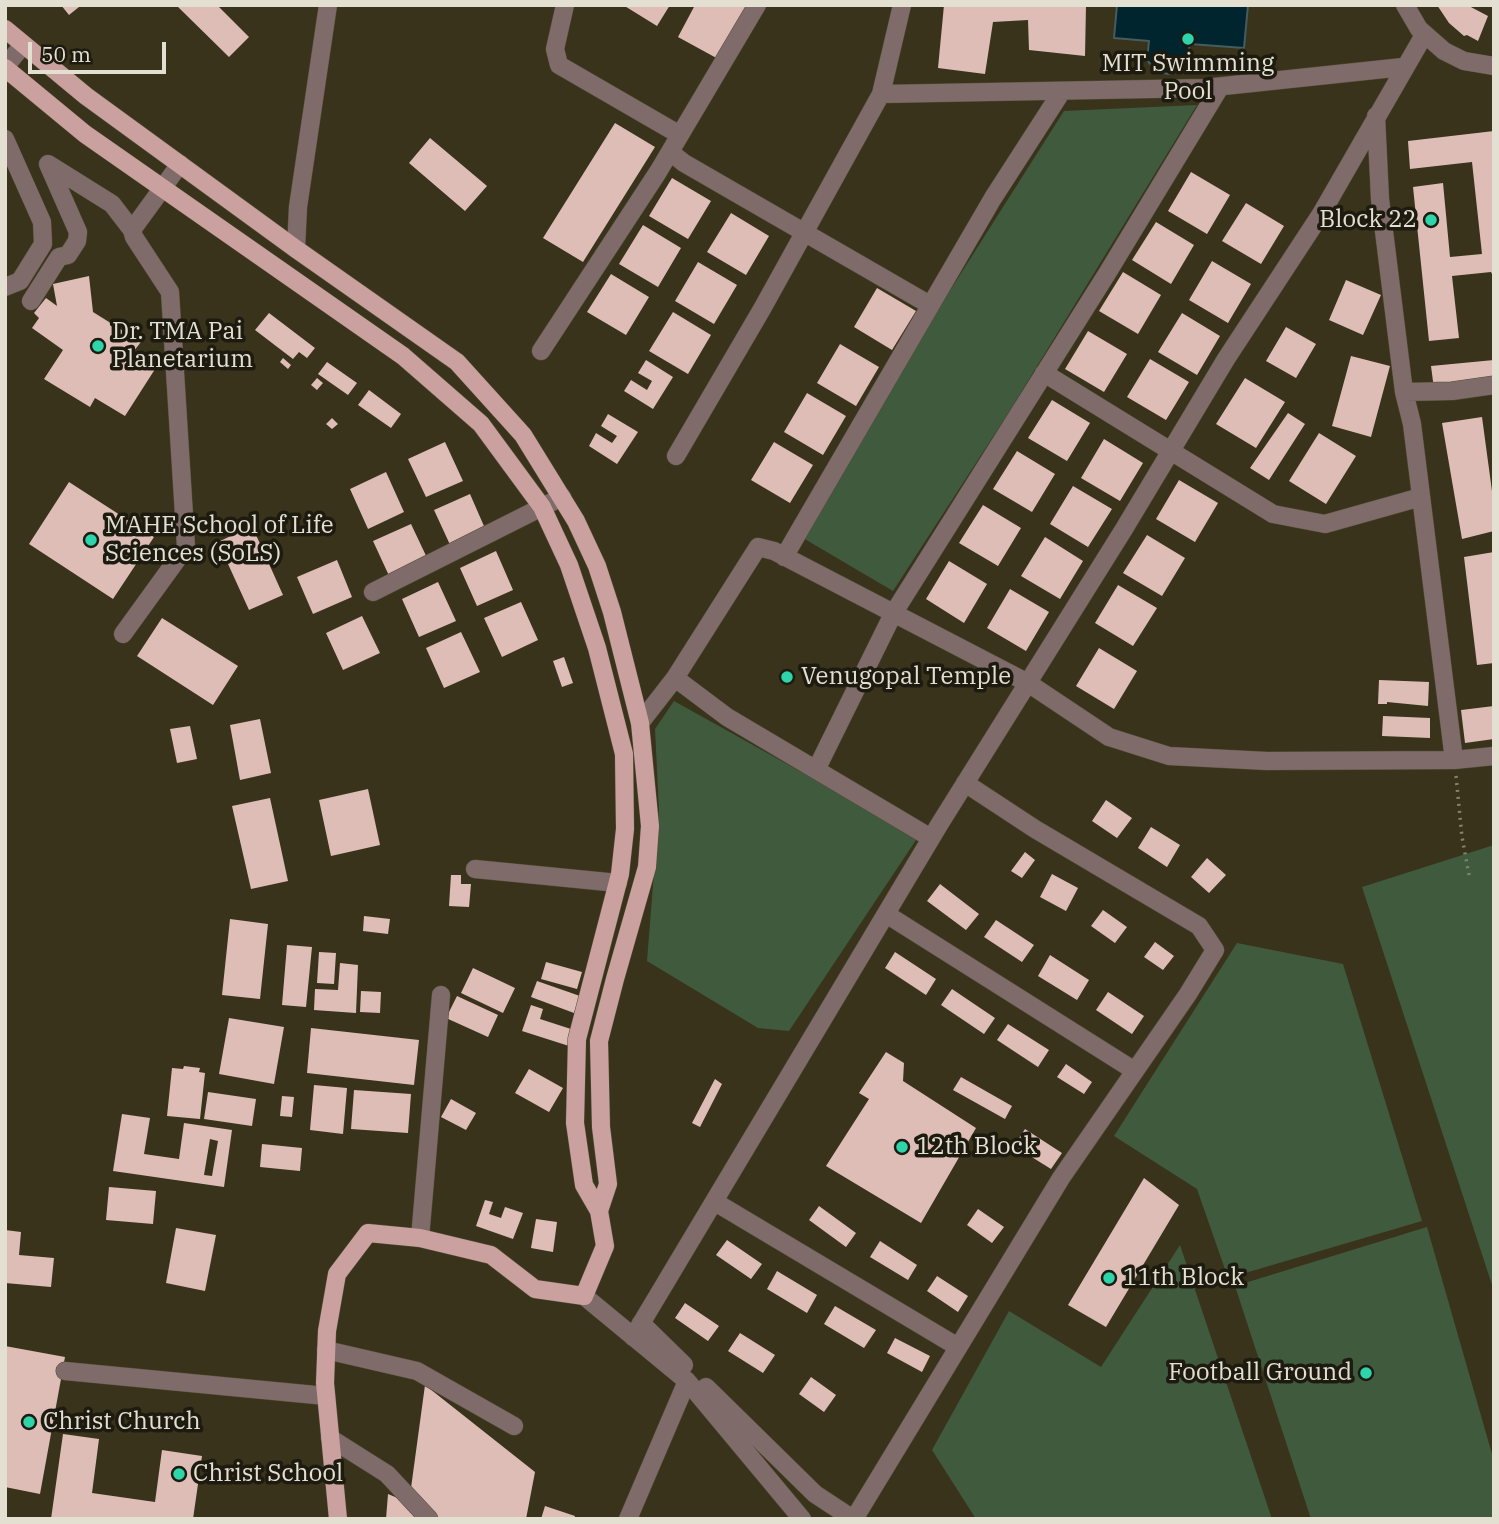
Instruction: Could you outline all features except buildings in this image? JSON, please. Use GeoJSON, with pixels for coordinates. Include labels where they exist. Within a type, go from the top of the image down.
{"type":"FeatureCollection","features":[{"type":"Feature","properties":{"kind":"main road"},"geometry":{"type":"LineString","coordinates":[[5,29],[22,46],[86,96],[457,362],[523,435],[576,521],[597,566],[612,612],[640,723],[650,826],[647,867],[599,1041],[601,1127],[608,1184],[599,1212]]}},
{"type":"Feature","properties":{"kind":"main road"},"geometry":{"type":"LineString","coordinates":[[5,67],[85,134],[403,356],[481,424],[542,507],[569,565],[597,648],[624,754],[625,829],[618,883],[577,1039],[575,1122],[584,1185],[599,1212],[605,1246],[584,1296],[535,1289],[491,1255],[420,1238],[368,1233],[337,1274],[327,1331],[326,1396],[338,1519]]}},
{"type":"Feature","properties":{"kind":"street"},"geometry":{"type":"LineString","coordinates":[[296,249],[298,207],[328,5]]}},
{"type":"Feature","properties":{"kind":"street"},"geometry":{"type":"LineString","coordinates":[[565,5],[555,49],[559,65],[680,135]]}},
{"type":"Feature","properties":{"kind":"street"},"geometry":{"type":"LineString","coordinates":[[541,351],[670,152],[757,5]]}},
{"type":"Feature","properties":{"kind":"street"},"geometry":{"type":"LineString","coordinates":[[676,456],[881,94],[902,5]]}},
{"type":"Feature","properties":{"kind":"street"},"geometry":{"type":"LineString","coordinates":[[1405,5],[1424,34],[1439,48],[1459,59],[1494,66]]}},
{"type":"Feature","properties":{"kind":"street"},"geometry":{"type":"LineString","coordinates":[[637,1330],[931,838],[1226,359],[1321,214],[1424,34]]}},
{"type":"Feature","properties":{"kind":"street"},"geometry":{"type":"LineString","coordinates":[[5,67],[22,46]]}},
{"type":"Feature","properties":{"kind":"street"},"geometry":{"type":"LineString","coordinates":[[881,94],[1220,87],[1404,67]]}},
{"type":"Feature","properties":{"kind":"street"},"geometry":{"type":"LineString","coordinates":[[816,770],[893,614],[1220,87]]}},
{"type":"Feature","properties":{"kind":"street"},"geometry":{"type":"LineString","coordinates":[[784,557],[993,198],[1062,91]]}},
{"type":"Feature","properties":{"kind":"street"},"geometry":{"type":"LineString","coordinates":[[1376,116],[1380,199],[1405,392],[1412,424],[1454,760]]}},
{"type":"Feature","properties":{"kind":"street"},"geometry":{"type":"LineString","coordinates":[[5,139],[42,222],[43,244],[20,281],[5,287]]}},
{"type":"Feature","properties":{"kind":"street"},"geometry":{"type":"LineString","coordinates":[[670,152],[684,163],[930,304]]}},
{"type":"Feature","properties":{"kind":"street"},"geometry":{"type":"LineString","coordinates":[[31,301],[59,257],[68,255],[77,241],[78,232],[48,164],[112,204],[132,230],[170,292],[186,547],[123,634]]}},
{"type":"Feature","properties":{"kind":"street"},"geometry":{"type":"LineString","coordinates":[[132,230],[180,164]]}},
{"type":"Feature","properties":{"kind":"street"},"geometry":{"type":"LineString","coordinates":[[1044,373],[1273,514],[1325,524],[1421,497]]}},
{"type":"Feature","properties":{"kind":"street"},"geometry":{"type":"LineString","coordinates":[[1405,392],[1452,391],[1494,385]]}},
{"type":"Feature","properties":{"kind":"street"},"geometry":{"type":"LineString","coordinates":[[373,592],[562,497]]}},
{"type":"Feature","properties":{"kind":"street"},"geometry":{"type":"LineString","coordinates":[[640,723],[675,678],[758,547],[774,551],[1028,683],[1109,737],[1169,756],[1267,761],[1454,760],[1494,756]]}},
{"type":"Feature","properties":{"kind":"street"},"geometry":{"type":"LineString","coordinates":[[675,678],[727,717],[931,838]]}},
{"type":"Feature","properties":{"kind":"street"},"geometry":{"type":"LineString","coordinates":[[584,1296],[637,1330],[815,1494],[853,1519],[1061,1178],[1215,950],[1199,926],[1035,829],[965,783]]}},
{"type":"Feature","properties":{"kind":"street"},"geometry":{"type":"LineString","coordinates":[[475,869],[618,883]]}},
{"type":"Feature","properties":{"kind":"street"},"geometry":{"type":"LineString","coordinates":[[886,914],[1135,1072]]}},
{"type":"Feature","properties":{"kind":"street"},"geometry":{"type":"LineString","coordinates":[[420,1238],[441,995]]}},
{"type":"Feature","properties":{"kind":"street"},"geometry":{"type":"LineString","coordinates":[[715,1202],[958,1347]]}},
{"type":"Feature","properties":{"kind":"street"},"geometry":{"type":"LineString","coordinates":[[637,1330],[687,1381],[802,1519]]}},
{"type":"Feature","properties":{"kind":"street"},"geometry":{"type":"LineString","coordinates":[[326,1350],[417,1371],[514,1426]]}},
{"type":"Feature","properties":{"kind":"street"},"geometry":{"type":"LineString","coordinates":[[65,1371],[326,1396]]}},
{"type":"Feature","properties":{"kind":"street"},"geometry":{"type":"LineString","coordinates":[[628,1519],[687,1381]]}},
{"type":"Feature","properties":{"kind":"street"},"geometry":{"type":"LineString","coordinates":[[330,1438],[387,1474],[429,1519]]}},
{"type":"Feature","properties":{"kind":"street"},"geometry":{"type":"LineString","coordinates":[[815,1494],[828,1519]]}},
{"type":"Feature","properties":{"kind":"path"},"geometry":{"type":"LineString","coordinates":[[1454,760],[1469,875]]}},
{"type":"Feature","properties":{"kind":"green space"},"geometry":{"type":"Polygon","coordinates":[[[1197,105],[1009,412],[893,591],[803,538],[911,352],[1064,111],[1197,105]]]}},
{"type":"Feature","properties":{"kind":"green space"},"geometry":{"type":"Polygon","coordinates":[[[674,701],[918,837],[789,1031],[758,1028],[647,961],[659,810],[655,729],[674,701]]]}},
{"type":"Feature","properties":{"kind":"green space"},"geometry":{"type":"Polygon","coordinates":[[[1494,845],[1494,1291],[1362,887],[1494,845]]]}},
{"type":"Feature","properties":{"kind":"green space"},"geometry":{"type":"Polygon","coordinates":[[[1237,943],[1343,964],[1422,1221],[1228,1278],[1197,1189],[1114,1136],[1237,943]]]}},
{"type":"Feature","properties":{"kind":"green space","name":"Football Ground"},"geometry":{"type":"Polygon","coordinates":[[[1427,1227],[1494,1461],[1494,1519],[1311,1519],[1235,1286],[1427,1227]]]}},
{"type":"Feature","properties":{"kind":"green space"},"geometry":{"type":"Polygon","coordinates":[[[1180,1245],[1272,1519],[976,1519],[932,1450],[1009,1311],[1101,1367],[1180,1245]]]}},
{"type":"Feature","properties":{"kind":"water","name":"MIT Swimming Pool"},"geometry":{"type":"Polygon","coordinates":[[[1117,5],[1248,5],[1244,48],[1190,44],[1181,71],[1168,74],[1156,71],[1147,60],[1149,41],[1114,38],[1117,5]]]}},
{"type":"Feature","properties":{"kind":"place","name":"MIT Swimming Pool"},"geometry":{"type":"Point","coordinates":[1188,39]}},
{"type":"Feature","properties":{"kind":"place","name":"Block 22"},"geometry":{"type":"Point","coordinates":[1431,220]}},
{"type":"Feature","properties":{"kind":"place","name":"Dr. TMA Pai Planetarium"},"geometry":{"type":"Point","coordinates":[98,346]}},
{"type":"Feature","properties":{"kind":"place","name":"MAHE School of Life Sciences (SoLS)"},"geometry":{"type":"Point","coordinates":[91,540]}},
{"type":"Feature","properties":{"kind":"place","name":"Venugopal Temple"},"geometry":{"type":"Point","coordinates":[787,677]}},
{"type":"Feature","properties":{"kind":"place","name":"12th Block"},"geometry":{"type":"Point","coordinates":[902,1147]}},
{"type":"Feature","properties":{"kind":"place","name":"11th Block"},"geometry":{"type":"Point","coordinates":[1109,1278]}},
{"type":"Feature","properties":{"kind":"place","name":"Football Ground"},"geometry":{"type":"Point","coordinates":[1366,1373]}},
{"type":"Feature","properties":{"kind":"place","name":"Christ Church"},"geometry":{"type":"Point","coordinates":[29,1422]}},
{"type":"Feature","properties":{"kind":"place","name":"Christ School"},"geometry":{"type":"Point","coordinates":[179,1474]}}]}
